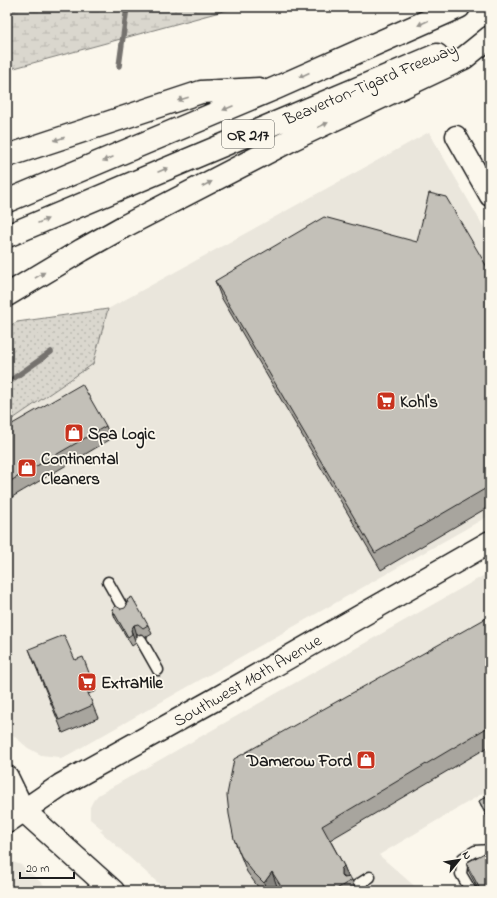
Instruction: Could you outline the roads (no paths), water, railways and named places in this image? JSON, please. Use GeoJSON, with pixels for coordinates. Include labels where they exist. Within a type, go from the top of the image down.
{"type":"FeatureCollection","features":[{"type":"Feature","properties":{"kind":"main road","name":"Beaverton-Tigard Freeway"},"geometry":{"type":"LineString","coordinates":[[7,201],[276,88],[459,7]]}},
{"type":"Feature","properties":{"kind":"main road","name":"Beaverton-Tigard Freeway"},"geometry":{"type":"LineString","coordinates":[[7,236],[490,33]]}},
{"type":"Feature","properties":{"kind":"main road"},"geometry":{"type":"LineString","coordinates":[[7,295],[122,227],[295,138],[464,58],[490,37]]}},
{"type":"Feature","properties":{"kind":"main road"},"geometry":{"type":"LineString","coordinates":[[7,156],[201,92],[276,88]]}},
{"type":"Feature","properties":{"kind":"main road","name":"Southwest 110th Avenue"},"geometry":{"type":"LineString","coordinates":[[12,812],[214,700],[490,542]]}},
{"type":"Feature","properties":{"kind":"main road"},"geometry":{"type":"LineString","coordinates":[[7,777],[12,812],[114,891]]}},
{"type":"Feature","properties":{"kind":"street"},"geometry":{"type":"LineString","coordinates":[[456,136],[490,196]]}},
{"type":"Feature","properties":{"kind":"lane"},"geometry":{"type":"LineString","coordinates":[[108,582],[125,612]]}},
{"type":"Feature","properties":{"kind":"lane"},"geometry":{"type":"LineString","coordinates":[[141,640],[158,670]]}},
{"type":"Feature","properties":{"kind":"lane"},"geometry":{"type":"LineString","coordinates":[[471,891],[461,874],[463,858],[475,851],[490,850]]}},
{"type":"Feature","properties":{"kind":"lane"},"geometry":{"type":"LineString","coordinates":[[353,888],[370,877]]}},
{"type":"Feature","properties":{"kind":"waterway"},"geometry":{"type":"LineString","coordinates":[[119,66],[127,7]]}},
{"type":"Feature","properties":{"kind":"waterway"},"geometry":{"type":"LineString","coordinates":[[7,383],[51,352]]}},
{"type":"Feature","properties":{"kind":"place","name":"Kohl's"},"geometry":{"type":"Point","coordinates":[386,401]}},
{"type":"Feature","properties":{"kind":"place","name":"Spa Logic"},"geometry":{"type":"Point","coordinates":[74,433]}},
{"type":"Feature","properties":{"kind":"place","name":"Continental Cleaners"},"geometry":{"type":"Point","coordinates":[27,468]}},
{"type":"Feature","properties":{"kind":"place","name":"ExtraMile"},"geometry":{"type":"Point","coordinates":[87,682]}},
{"type":"Feature","properties":{"kind":"place","name":"Damerow Ford"},"geometry":{"type":"Point","coordinates":[366,760]}}]}
